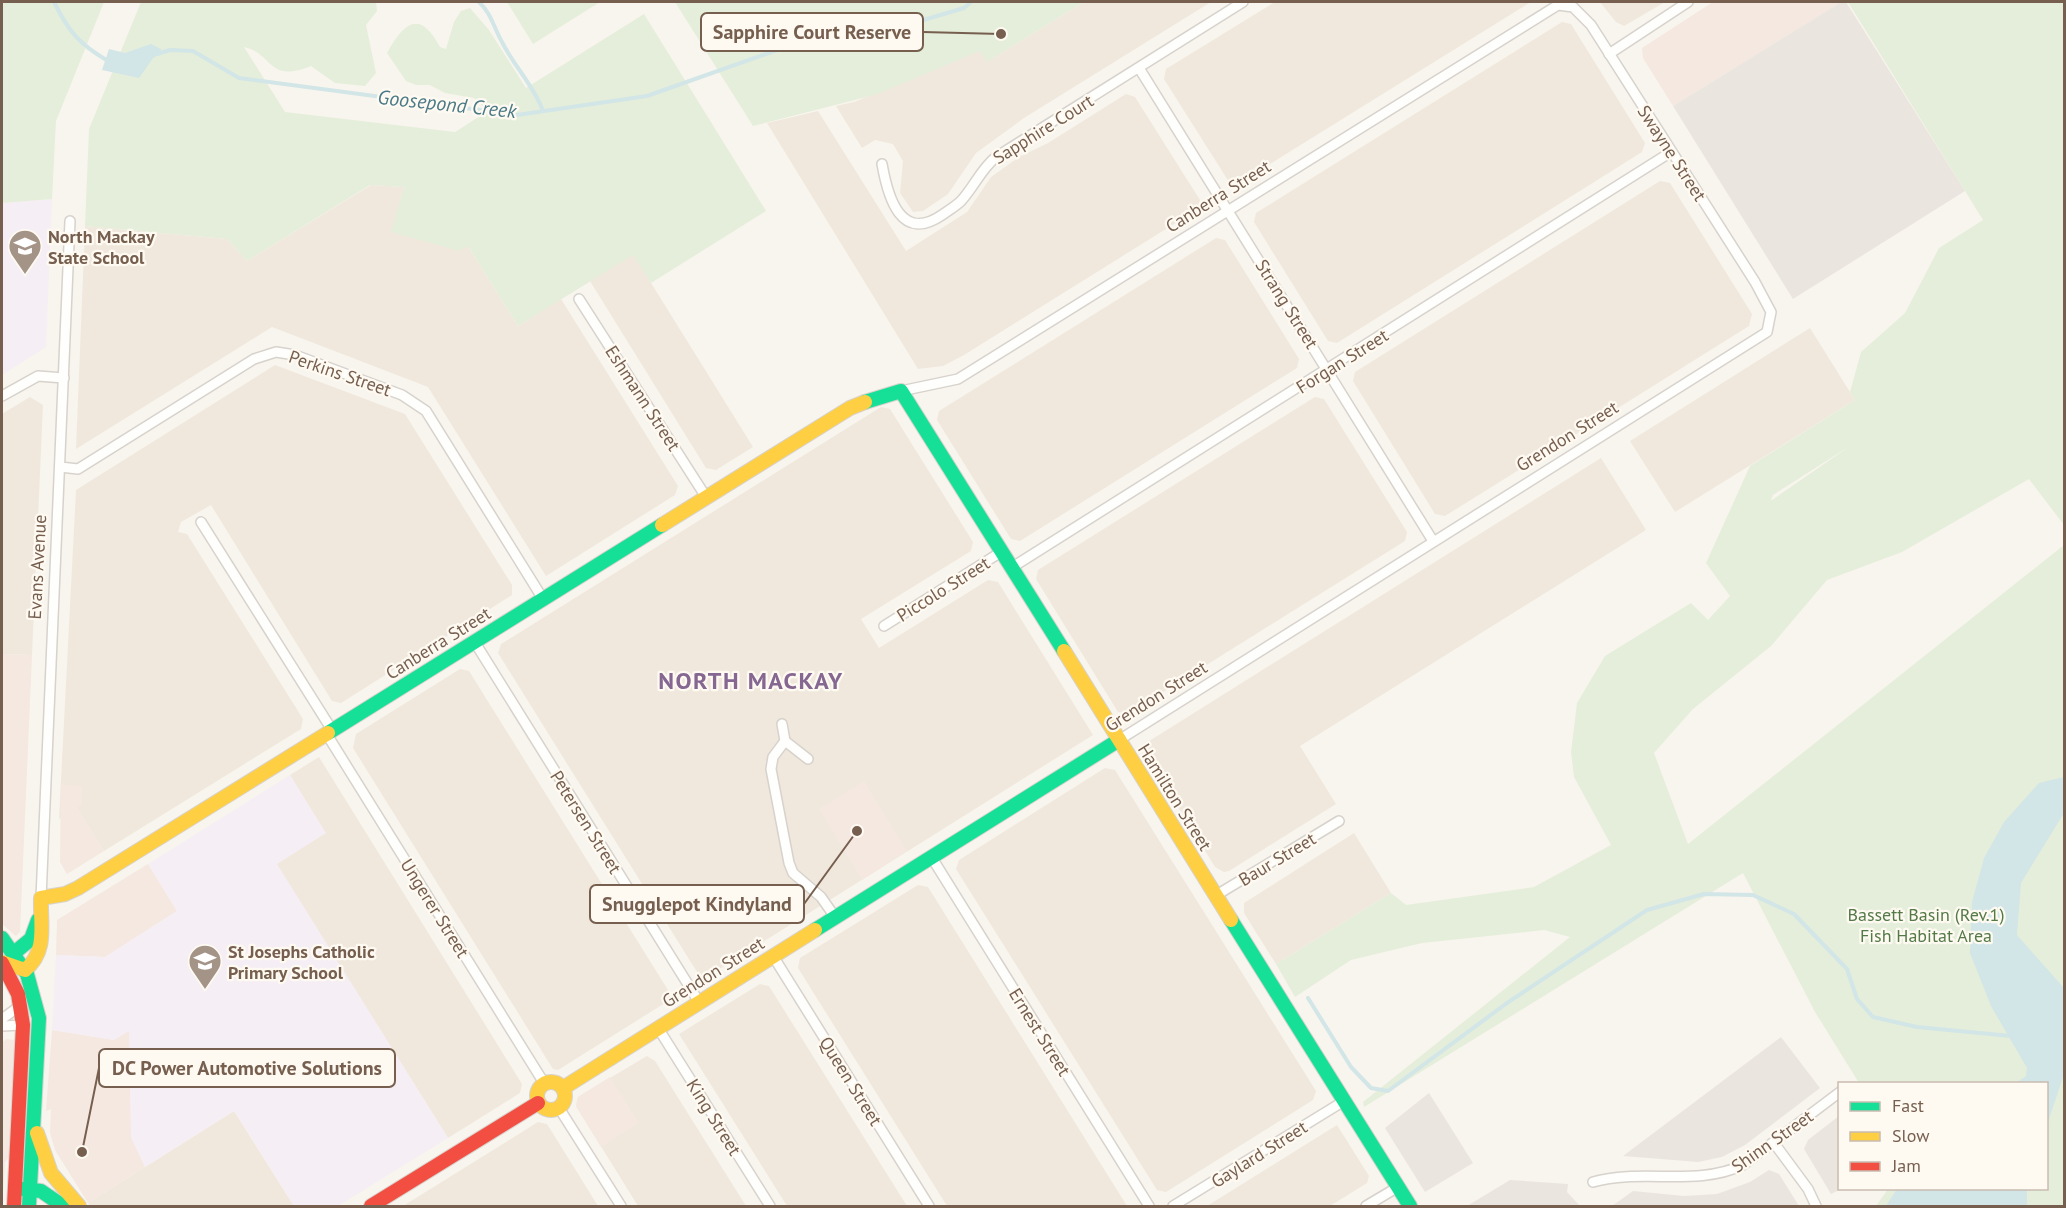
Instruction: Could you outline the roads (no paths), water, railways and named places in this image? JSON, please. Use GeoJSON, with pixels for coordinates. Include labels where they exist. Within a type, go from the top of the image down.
{"type":"FeatureCollection","features":[{"type":"Feature","properties":{"kind":"street","name":"Sapphire Court"},"geometry":{"type":"LineString","coordinates":[[882,164],[886,191],[903,218],[910,223],[926,224],[960,202],[987,164],[996,157],[1243,2]]}},
{"type":"Feature","properties":{"kind":"street"},"geometry":{"type":"LineString","coordinates":[[1609,54],[1688,2]]}},
{"type":"Feature","properties":{"kind":"street","name":"Swayne Street"},"geometry":{"type":"LineString","coordinates":[[1545,12],[1558,5],[1574,7],[1591,25],[1764,299],[1771,312],[1767,332]]}},
{"type":"Feature","properties":{"kind":"street","name":"Canberra Street"},"geometry":{"type":"LineString","coordinates":[[41,898],[74,891],[850,408],[878,396],[958,379],[1545,12]]}},
{"type":"Feature","properties":{"kind":"street","name":"Strang Street"},"geometry":{"type":"LineString","coordinates":[[1139,68],[1433,541]]}},
{"type":"Feature","properties":{"kind":"street","name":"Forgan Street"},"geometry":{"type":"LineString","coordinates":[[1011,568],[1671,152]]}},
{"type":"Feature","properties":{"kind":"street","name":"Evans Avenue"},"geometry":{"type":"LineString","coordinates":[[11,963],[36,962],[41,952],[39,915],[70,221]]}},
{"type":"Feature","properties":{"kind":"street","name":"Eshmann Street"},"geometry":{"type":"LineString","coordinates":[[579,299],[706,497]]}},
{"type":"Feature","properties":{"kind":"street","name":"Grendon Street"},"geometry":{"type":"LineString","coordinates":[[563,1088],[1767,332]]}},
{"type":"Feature","properties":{"kind":"street","name":"Perkins Street"},"geometry":{"type":"LineString","coordinates":[[60,467],[78,469],[254,359],[276,351],[295,355],[402,395],[426,411],[543,599]]}},
{"type":"Feature","properties":{"kind":"street"},"geometry":{"type":"LineString","coordinates":[[2,396],[38,376],[64,378]]}},
{"type":"Feature","properties":{"kind":"street","name":"Hamilton Street"},"geometry":{"type":"LineString","coordinates":[[901,391],[1410,1206]]}},
{"type":"Feature","properties":{"kind":"street","name":"Ungerer Street"},"geometry":{"type":"LineString","coordinates":[[201,522],[544,1083]]}},
{"type":"Feature","properties":{"kind":"street","name":"Piccolo Street"},"geometry":{"type":"LineString","coordinates":[[884,626],[1001,552]]}},
{"type":"Feature","properties":{"kind":"street","name":"Petersen Street"},"geometry":{"type":"LineString","coordinates":[[474,641],[699,1002]]}},
{"type":"Feature","properties":{"kind":"street"},"geometry":{"type":"LineString","coordinates":[[782,724],[784,741],[773,757],[771,769],[789,863],[793,873],[821,897],[835,917]]}},
{"type":"Feature","properties":{"kind":"street"},"geometry":{"type":"LineString","coordinates":[[784,741],[808,759]]}},
{"type":"Feature","properties":{"kind":"street","name":"Baur Street"},"geometry":{"type":"LineString","coordinates":[[1215,896],[1339,821]]}},
{"type":"Feature","properties":{"kind":"street","name":"Ernest Street"},"geometry":{"type":"LineString","coordinates":[[932,858],[1149,1206]]}},
{"type":"Feature","properties":{"kind":"street","name":"Evans Avenue"},"geometry":{"type":"LineString","coordinates":[[11,963],[32,937],[39,915]]}},
{"type":"Feature","properties":{"kind":"street"},"geometry":{"type":"LineString","coordinates":[[2,938],[11,963],[21,1005],[23,1025],[14,1206]]}},
{"type":"Feature","properties":{"kind":"street","name":"Queen Street"},"geometry":{"type":"LineString","coordinates":[[773,956],[929,1206]]}},
{"type":"Feature","properties":{"kind":"street"},"geometry":{"type":"LineString","coordinates":[[11,963],[37,1006],[39,1033],[29,1206]]}},
{"type":"Feature","properties":{"kind":"street"},"geometry":{"type":"LineString","coordinates":[[2,1019],[21,1005]]}},
{"type":"Feature","properties":{"kind":"street"},"geometry":{"type":"LineString","coordinates":[[23,1025],[37,1006]]}},
{"type":"Feature","properties":{"kind":"street"},"geometry":{"type":"LineString","coordinates":[[2,1026],[23,1025]]}},
{"type":"Feature","properties":{"kind":"street","name":"King Street"},"geometry":{"type":"LineString","coordinates":[[658,1028],[770,1206]]}},
{"type":"Feature","properties":{"kind":"street"},"geometry":{"type":"LineString","coordinates":[[552,1081],[563,1088],[566,1097],[559,1108],[550,1110],[538,1103],[537,1094],[544,1083],[552,1081]]}},
{"type":"Feature","properties":{"kind":"street","name":"Shinn Street"},"geometry":{"type":"LineString","coordinates":[[1593,1182],[1634,1175],[1702,1177],[1725,1173],[1743,1165],[1774,1143],[1838,1093]]}},
{"type":"Feature","properties":{"kind":"street","name":"Gaylard Street"},"geometry":{"type":"LineString","coordinates":[[1173,1206],[1344,1101]]}},
{"type":"Feature","properties":{"kind":"street"},"geometry":{"type":"LineString","coordinates":[[371,1206],[538,1103]]}},
{"type":"Feature","properties":{"kind":"street"},"geometry":{"type":"LineString","coordinates":[[559,1108],[621,1206]]}},
{"type":"Feature","properties":{"kind":"street"},"geometry":{"type":"LineString","coordinates":[[34,1123],[50,1171],[66,1187],[79,1206]]}},
{"type":"Feature","properties":{"kind":"street"},"geometry":{"type":"LineString","coordinates":[[1774,1143],[1808,1189],[1816,1206]]}},
{"type":"Feature","properties":{"kind":"street"},"geometry":{"type":"LineString","coordinates":[[16,1185],[58,1181]]}},
{"type":"Feature","properties":{"kind":"street"},"geometry":{"type":"LineString","coordinates":[[31,1184],[63,1206]]}},
{"type":"Feature","properties":{"kind":"street"},"geometry":{"type":"LineString","coordinates":[[1366,1206],[1398,1187]]}},
{"type":"Feature","properties":{"kind":"waterway","name":"Goosepond Creek"},"geometry":{"type":"LineString","coordinates":[[54,2],[76,36],[89,49],[108,61]]}},
{"type":"Feature","properties":{"kind":"waterway"},"geometry":{"type":"LineString","coordinates":[[479,2],[543,111]]}},
{"type":"Feature","properties":{"kind":"waterway","name":"Goosepond Creek"},"geometry":{"type":"LineString","coordinates":[[157,54],[170,50],[193,51],[239,78],[517,115],[647,96],[834,30],[920,21],[964,8],[971,2]]}},
{"type":"Feature","properties":{"kind":"waterway"},"geometry":{"type":"LineString","coordinates":[[1308,998],[1351,1067],[1371,1088],[1388,1091],[1507,1003],[1647,910],[1704,894],[1753,895],[1794,914],[1847,969],[1857,999],[1873,1017],[1917,1027],[2011,1036]]}},
{"type":"Feature","properties":{"kind":"place","name":"Sapphire Court Reserve"},"geometry":{"type":"Point","coordinates":[1001,34]}},
{"type":"Feature","properties":{"kind":"place","name":"North Mackay State School"},"geometry":{"type":"Point","coordinates":[25,275]}},
{"type":"Feature","properties":{"kind":"place","name":"Snugglepot Kindyland"},"geometry":{"type":"Point","coordinates":[857,831]}},
{"type":"Feature","properties":{"kind":"place","name":"St Josephs Catholic Primary School"},"geometry":{"type":"Point","coordinates":[205,990]}},
{"type":"Feature","properties":{"kind":"place","name":"DC Power Automotive Solutions"},"geometry":{"type":"Point","coordinates":[82,1152]}},
{"type":"Feature","properties":{"kind":"district","name":"NORTH MACKAY"},"geometry":{"type":"Point","coordinates":[751,680]}},
{"type":"Feature","properties":{"kind":"park label","name":"Bassett Basin (Rev.1) Fish Habitat Area"},"geometry":{"type":"Point","coordinates":[1926,924]}}]}
